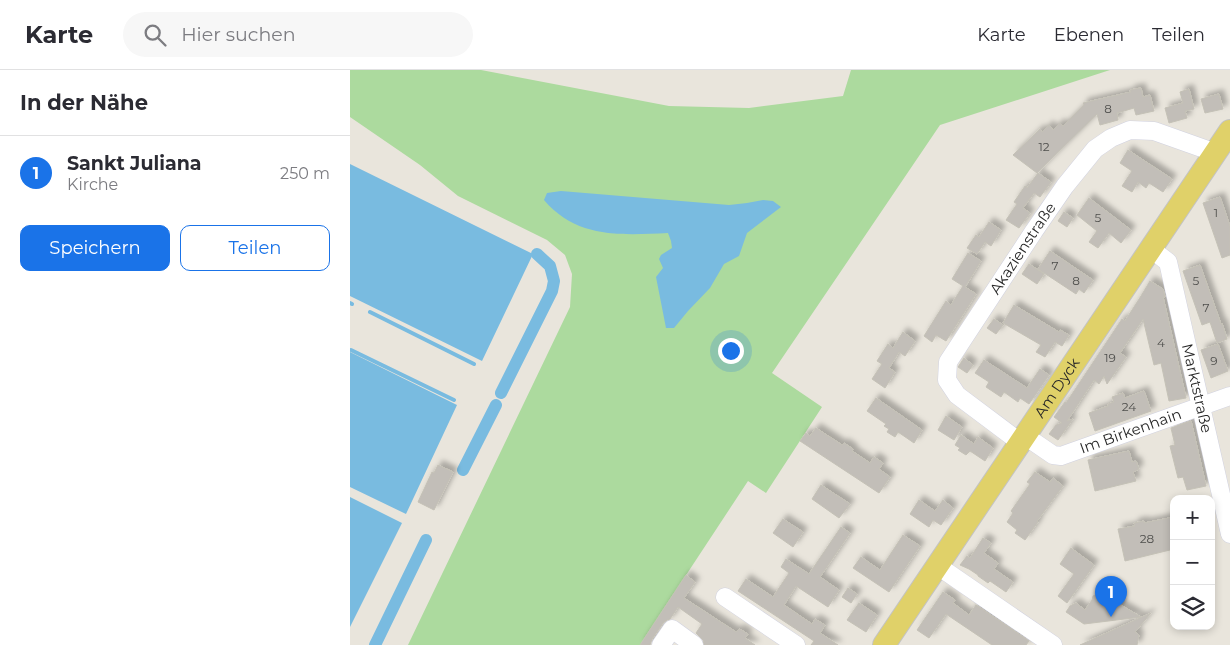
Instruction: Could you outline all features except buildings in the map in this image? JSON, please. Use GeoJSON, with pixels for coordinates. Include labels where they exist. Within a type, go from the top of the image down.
{"type":"FeatureCollection","features":[{"type":"Feature","properties":{"kind":"main road","name":"Am Dyck"},"geometry":{"type":"LineString","coordinates":[[884,645],[938,566],[1027,443],[1230,132]]}},
{"type":"Feature","properties":{"kind":"street","name":"Akazienstraße"},"geometry":{"type":"LineString","coordinates":[[1027,443],[957,395],[947,380],[948,362],[1065,186],[1095,149],[1111,138],[1130,130],[1154,131],[1216,153]]}},
{"type":"Feature","properties":{"kind":"street","name":"Marktstraße"},"geometry":{"type":"LineString","coordinates":[[1152,249],[1168,262],[1230,534]]}},
{"type":"Feature","properties":{"kind":"street","name":"Im Birkenhain"},"geometry":{"type":"LineString","coordinates":[[1027,443],[1053,455],[1061,456],[1230,396]]}},
{"type":"Feature","properties":{"kind":"street"},"geometry":{"type":"LineString","coordinates":[[938,566],[1052,645]]}},
{"type":"Feature","properties":{"kind":"street"},"geometry":{"type":"LineString","coordinates":[[726,597],[796,645]]}},
{"type":"Feature","properties":{"kind":"street"},"geometry":{"type":"LineString","coordinates":[[661,645],[672,629],[694,645]]}},
{"type":"Feature","properties":{"kind":"green space"},"geometry":{"type":"Polygon","coordinates":[[[350,70],[481,70],[669,106],[749,108],[843,96],[851,70],[1110,70],[940,125],[772,373],[822,407],[766,493],[748,481],[640,645],[408,645],[570,307],[572,274],[565,255],[547,240],[458,196],[420,165],[350,117],[350,70]]]}},
{"type":"Feature","properties":{"kind":"water"},"geometry":{"type":"Polygon","coordinates":[[[350,164],[533,254],[482,361],[350,296],[350,164]]]}},
{"type":"Feature","properties":{"kind":"water"},"geometry":{"type":"Polygon","coordinates":[[[561,191],[729,205],[763,200],[773,201],[781,207],[747,233],[739,256],[724,264],[710,288],[674,328],[666,328],[656,277],[663,268],[659,259],[661,255],[672,248],[668,233],[617,234],[586,228],[571,222],[557,213],[544,200],[547,193],[561,191]]]}},
{"type":"Feature","properties":{"kind":"water"},"geometry":{"type":"Polygon","coordinates":[[[350,352],[457,405],[406,514],[350,487],[350,352]]]}},
{"type":"Feature","properties":{"kind":"water"},"geometry":{"type":"Polygon","coordinates":[[[350,497],[402,523],[350,627],[350,497]]]}},
{"type":"Feature","properties":{"kind":"waterway"},"geometry":{"type":"LineString","coordinates":[[501,393],[552,291],[554,281],[550,266],[537,254]]}},
{"type":"Feature","properties":{"kind":"waterway"},"geometry":{"type":"LineString","coordinates":[[370,312],[474,364]]}},
{"type":"Feature","properties":{"kind":"waterway"},"geometry":{"type":"LineString","coordinates":[[351,350],[454,400]]}},
{"type":"Feature","properties":{"kind":"waterway"},"geometry":{"type":"LineString","coordinates":[[463,470],[496,405]]}},
{"type":"Feature","properties":{"kind":"waterway"},"geometry":{"type":"LineString","coordinates":[[375,645],[426,540]]}},
{"type":"Feature","properties":{"kind":"place","name":"Sankt Juliana"},"geometry":{"type":"Point","coordinates":[1111,617]}}]}
